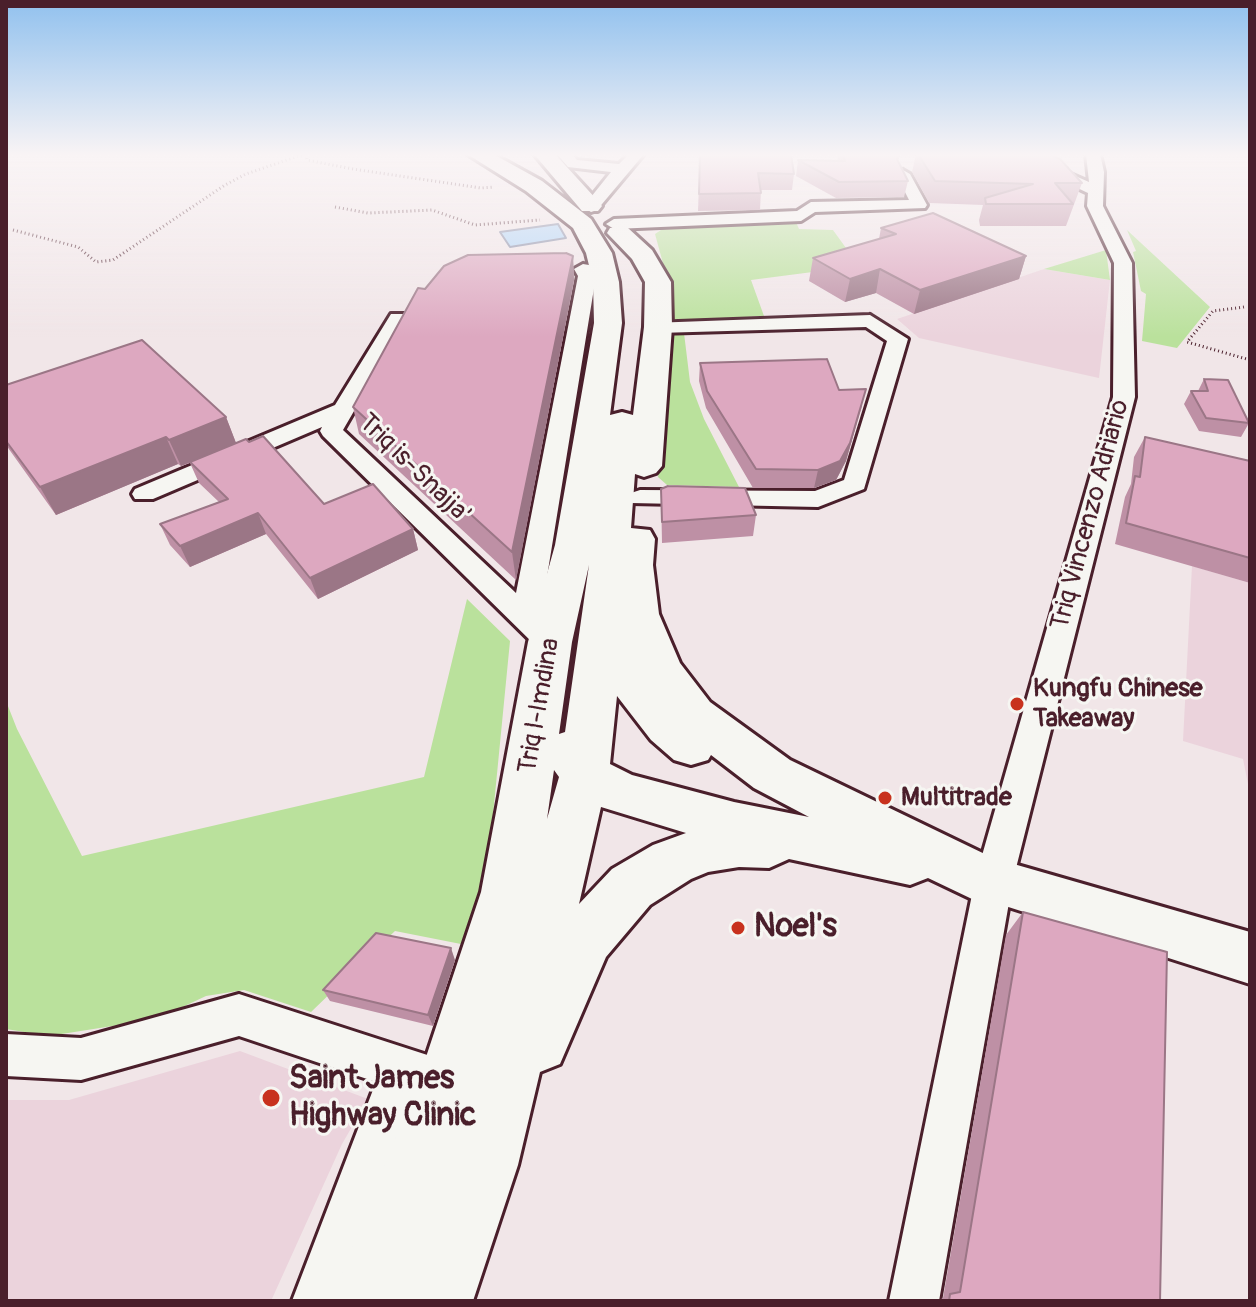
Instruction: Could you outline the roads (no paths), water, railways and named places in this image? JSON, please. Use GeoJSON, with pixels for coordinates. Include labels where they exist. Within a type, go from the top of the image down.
{"type":"FeatureCollection","features":[{"type":"Feature","properties":{"kind":"highway","name":"Triq l-Imdina"},"geometry":{"type":"LineString","coordinates":[[368,1301],[426,1076],[509,892],[553,632],[584,490],[608,323],[591,281],[599,253],[583,224],[582,215]]}},
{"type":"Feature","properties":{"kind":"highway","name":"Triq l-Imdina"},"geometry":{"type":"LineString","coordinates":[[436,1301],[484,1165],[589,778],[632,324],[630,263],[616,228],[590,215]]}},
{"type":"Feature","properties":{"kind":"highway"},"geometry":{"type":"LineString","coordinates":[[616,228],[643,255],[658,282],[658,327],[633,565],[638,614],[661,670],[693,715],[772,774],[983,877]]}},
{"type":"Feature","properties":{"kind":"highway"},"geometry":{"type":"LineString","coordinates":[[584,490],[561,709],[568,750],[589,778],[621,793],[707,817],[983,877]]}},
{"type":"Feature","properties":{"kind":"highway"},"geometry":{"type":"LineString","coordinates":[[605,601],[614,641],[634,686],[668,727],[697,750],[751,788],[806,814],[983,877]]}},
{"type":"Feature","properties":{"kind":"highway"},"geometry":{"type":"LineString","coordinates":[[484,1165],[585,938],[615,901],[654,872],[697,852],[739,844],[782,847],[983,877]]}},
{"type":"Feature","properties":{"kind":"main road"},"geometry":{"type":"LineString","coordinates":[[983,877],[1250,958]]}},
{"type":"Feature","properties":{"kind":"street"},"geometry":{"type":"LineString","coordinates":[[616,228],[802,215]]}},
{"type":"Feature","properties":{"kind":"street","name":"Triq Vincenzo Adriario"},"geometry":{"type":"LineString","coordinates":[[914,1301],[983,877],[1124,397],[1123,263],[1099,215]]}},
{"type":"Feature","properties":{"kind":"street"},"geometry":{"type":"LineString","coordinates":[[553,632],[529,598],[591,281]]}},
{"type":"Feature","properties":{"kind":"street","name":"Triq is-Snajja'"},"geometry":{"type":"LineString","coordinates":[[398,318],[331,431],[553,632]]}},
{"type":"Feature","properties":{"kind":"street"},"geometry":{"type":"LineString","coordinates":[[640,498],[818,499],[855,484],[898,339],[870,321],[658,327]]}},
{"type":"Feature","properties":{"kind":"street"},"geometry":{"type":"LineString","coordinates":[[144,494],[345,409]]}},
{"type":"Feature","properties":{"kind":"street"},"geometry":{"type":"LineString","coordinates":[[6,1055],[81,1059],[239,1015],[426,1076]]}},
{"type":"Feature","properties":{"kind":"street","name":"Triq l-Imdina"},"geometry":{"type":"LineString","coordinates":[[317,1301],[426,1076]]}},
{"type":"Feature","properties":{"kind":"water"},"geometry":{"type":"Polygon","coordinates":[[[558,224],[566,238],[510,247],[500,232],[558,224]]]}},
{"type":"Feature","properties":{"kind":"place","name":"Kungfu Chinese Takeaway"},"geometry":{"type":"Point","coordinates":[1017,704]}},
{"type":"Feature","properties":{"kind":"place","name":"Multitrade"},"geometry":{"type":"Point","coordinates":[885,798]}},
{"type":"Feature","properties":{"kind":"place","name":"Noel's"},"geometry":{"type":"Point","coordinates":[738,928]}},
{"type":"Feature","properties":{"kind":"place","name":"Saint James Highway Clinic"},"geometry":{"type":"Point","coordinates":[271,1098]}}]}
